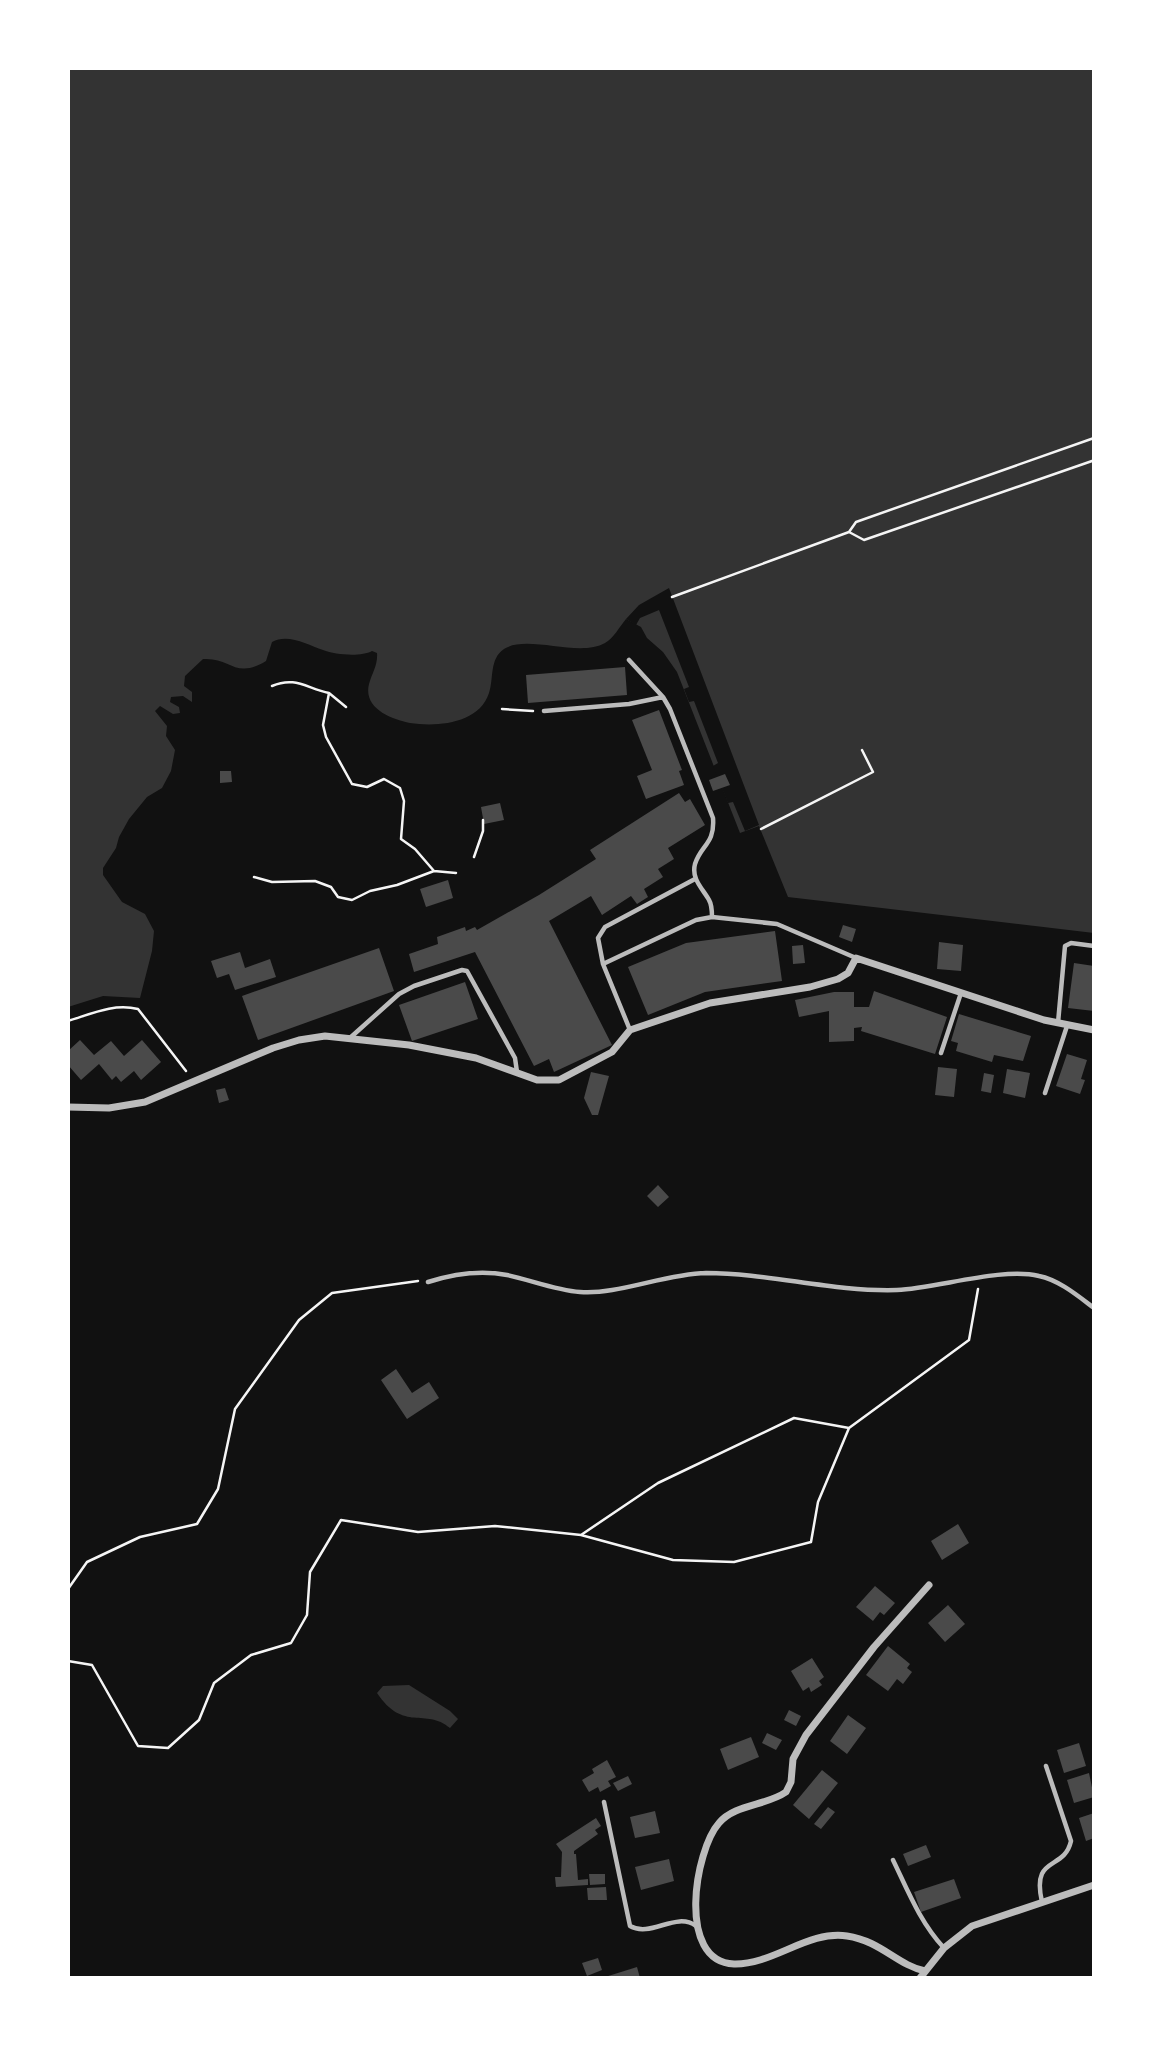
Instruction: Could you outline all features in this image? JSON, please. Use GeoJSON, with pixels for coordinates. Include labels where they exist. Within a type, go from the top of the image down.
{"type":"FeatureCollection","features":[{"type":"Feature","properties":{"kind":"street"},"geometry":{"type":"LineString","coordinates":[[68,1107],[129,1106],[194,1083],[273,1048],[325,1036],[351,1037],[476,1058],[537,1080],[559,1080],[612,1052],[630,1030],[710,1003],[810,987],[838,979],[848,973],[856,958],[1067,1026],[1094,1030]]}},
{"type":"Feature","properties":{"kind":"street"},"geometry":{"type":"LineString","coordinates":[[929,1585],[874,1647],[806,1735],[793,1759],[791,1782],[786,1792],[729,1814],[712,1833],[701,1866],[695,1910],[696,1926],[704,1947],[716,1960],[725,1964],[752,1962],[817,1940],[845,1936],[885,1949],[922,1974],[944,1948],[972,1926],[1094,1885]]}},
{"type":"Feature","properties":{"kind":"lane"},"geometry":{"type":"LineString","coordinates":[[629,660],[663,697],[670,709],[713,818],[711,838],[695,864],[695,879],[711,903],[712,917]]}},
{"type":"Feature","properties":{"kind":"lane"},"geometry":{"type":"LineString","coordinates":[[544,711],[629,704],[663,697]]}},
{"type":"Feature","properties":{"kind":"lane"},"geometry":{"type":"LineString","coordinates":[[630,1030],[603,964],[598,938],[604,927],[695,879]]}},
{"type":"Feature","properties":{"kind":"lane"},"geometry":{"type":"LineString","coordinates":[[603,964],[696,920],[712,917],[777,923],[856,958]]}},
{"type":"Feature","properties":{"kind":"lane"},"geometry":{"type":"LineString","coordinates":[[1058,1023],[1065,946],[1071,943],[1094,946]]}},
{"type":"Feature","properties":{"kind":"lane"},"geometry":{"type":"LineString","coordinates":[[351,1037],[399,995],[414,986],[467,971],[515,1058],[517,1072]]}},
{"type":"Feature","properties":{"kind":"lane"},"geometry":{"type":"LineString","coordinates":[[941,1053],[961,992]]}},
{"type":"Feature","properties":{"kind":"lane"},"geometry":{"type":"LineString","coordinates":[[1045,1093],[1067,1026]]}},
{"type":"Feature","properties":{"kind":"lane"},"geometry":{"type":"LineString","coordinates":[[428,1282],[444,1277],[482,1273],[505,1275],[577,1292],[594,1292],[688,1274],[751,1275],[865,1290],[928,1287],[1021,1274],[1039,1275],[1053,1281],[1094,1308]]}},
{"type":"Feature","properties":{"kind":"lane"},"geometry":{"type":"LineString","coordinates":[[1042,1902],[1038,1886],[1042,1871],[1066,1854],[1071,1840],[1046,1766]]}},
{"type":"Feature","properties":{"kind":"lane"},"geometry":{"type":"LineString","coordinates":[[604,1802],[630,1926],[635,1929],[653,1928],[684,1920],[696,1926]]}},
{"type":"Feature","properties":{"kind":"lane"},"geometry":{"type":"LineString","coordinates":[[893,1860],[925,1925],[944,1948]]}},
{"type":"Feature","properties":{"kind":"path"},"geometry":{"type":"LineString","coordinates":[[672,597],[849,532],[856,522],[1094,438]]}},
{"type":"Feature","properties":{"kind":"path"},"geometry":{"type":"LineString","coordinates":[[849,532],[864,540],[1092,461]]}},
{"type":"Feature","properties":{"kind":"path"},"geometry":{"type":"LineString","coordinates":[[272,687],[285,681],[299,682],[311,689],[329,693],[346,707]]}},
{"type":"Feature","properties":{"kind":"path"},"geometry":{"type":"LineString","coordinates":[[329,693],[323,725],[326,737],[352,784],[367,786],[384,779],[400,788],[404,801],[401,838],[415,849],[434,871]]}},
{"type":"Feature","properties":{"kind":"path"},"geometry":{"type":"LineString","coordinates":[[502,709],[544,711]]}},
{"type":"Feature","properties":{"kind":"path"},"geometry":{"type":"LineString","coordinates":[[761,829],[873,772],[862,750]]}},
{"type":"Feature","properties":{"kind":"path"},"geometry":{"type":"LineString","coordinates":[[474,857],[483,831],[483,820]]}},
{"type":"Feature","properties":{"kind":"path"},"geometry":{"type":"LineString","coordinates":[[254,877],[272,882],[315,881],[331,887],[338,897],[352,900],[370,891],[397,886],[434,871],[456,873]]}},
{"type":"Feature","properties":{"kind":"path"},"geometry":{"type":"LineString","coordinates":[[68,1021],[106,1009],[138,1009],[194,1083]]}},
{"type":"Feature","properties":{"kind":"path"},"geometry":{"type":"LineString","coordinates":[[68,1661],[92,1665],[138,1746],[168,1748],[199,1720],[214,1683],[251,1655],[291,1643],[307,1615],[310,1572],[341,1520],[418,1532],[495,1526],[581,1535],[673,1560],[734,1562],[811,1542],[818,1502],[849,1428],[969,1340],[979,1278]]}},
{"type":"Feature","properties":{"kind":"path"},"geometry":{"type":"LineString","coordinates":[[68,1589],[87,1562],[140,1537],[197,1524],[218,1489],[235,1409],[299,1320],[332,1293],[415,1280],[428,1282]]}},
{"type":"Feature","properties":{"kind":"path"},"geometry":{"type":"LineString","coordinates":[[581,1535],[658,1483],[794,1418],[849,1428]]}},
{"type":"Feature","properties":{"kind":"shaded area"},"geometry":{"type":"Polygon","coordinates":[[[68,68],[1094,68],[1094,933],[788,897],[759,826],[740,833],[677,672],[663,652],[647,638],[641,627],[626,619],[608,641],[594,647],[568,648],[526,644],[504,649],[496,658],[489,693],[484,703],[467,717],[432,724],[402,721],[374,706],[368,692],[377,653],[335,653],[285,639],[272,642],[266,661],[256,666],[240,668],[212,659],[203,659],[185,676],[184,686],[192,692],[192,702],[183,696],[171,697],[170,702],[179,707],[180,713],[173,714],[160,706],[155,711],[167,726],[166,736],[175,750],[171,771],[162,788],[147,797],[129,819],[116,848],[103,868],[103,875],[122,902],[145,914],[154,931],[152,951],[140,998],[103,996],[68,1007],[68,68]]]}},
{"type":"Feature","properties":{"kind":"shaded area"},"geometry":{"type":"Polygon","coordinates":[[[409,1685],[458,1719],[450,1728],[432,1719],[405,1716],[387,1705],[377,1693],[383,1686],[409,1685]]]}},
{"type":"Feature","properties":{"kind":"pier"},"geometry":{"type":"Polygon","coordinates":[[[669,588],[759,825],[745,831],[733,802],[728,803],[713,766],[718,763],[694,701],[689,702],[684,689],[689,687],[659,610],[640,618],[636,625],[626,619],[639,605],[669,588]]]}},
{"type":"Feature","properties":{"kind":"building"},"geometry":{"type":"Polygon","coordinates":[[[625,667],[627,695],[528,703],[526,675],[625,667]]]}},
{"type":"Feature","properties":{"kind":"building"},"geometry":{"type":"Polygon","coordinates":[[[659,710],[682,770],[679,771],[684,785],[646,799],[637,776],[652,770],[632,720],[659,710]]]}},
{"type":"Feature","properties":{"kind":"building"},"geometry":{"type":"Polygon","coordinates":[[[220,771],[231,771],[232,782],[220,783],[220,771]]]}},
{"type":"Feature","properties":{"kind":"building"},"geometry":{"type":"Polygon","coordinates":[[[725,774],[730,785],[713,791],[709,780],[725,774]]]}},
{"type":"Feature","properties":{"kind":"building"},"geometry":{"type":"Polygon","coordinates":[[[679,793],[685,802],[690,799],[705,825],[668,848],[674,859],[658,869],[663,877],[644,889],[648,897],[637,904],[631,896],[602,915],[591,896],[549,921],[612,1045],[554,1072],[549,1059],[534,1066],[475,952],[414,972],[409,954],[438,944],[437,937],[465,927],[466,931],[475,927],[477,930],[539,895],[596,859],[590,850],[679,793]]]}},
{"type":"Feature","properties":{"kind":"building"},"geometry":{"type":"Polygon","coordinates":[[[500,803],[504,820],[484,824],[481,807],[500,803]]]}},
{"type":"Feature","properties":{"kind":"building"},"geometry":{"type":"Polygon","coordinates":[[[448,880],[453,898],[426,907],[420,889],[448,880]]]}},
{"type":"Feature","properties":{"kind":"building"},"geometry":{"type":"Polygon","coordinates":[[[843,925],[856,929],[852,942],[839,937],[843,925]]]}},
{"type":"Feature","properties":{"kind":"building"},"geometry":{"type":"Polygon","coordinates":[[[775,931],[782,981],[705,992],[648,1015],[628,967],[686,943],[775,931]]]}},
{"type":"Feature","properties":{"kind":"building"},"geometry":{"type":"Polygon","coordinates":[[[939,942],[963,945],[961,971],[937,969],[939,942]]]}},
{"type":"Feature","properties":{"kind":"building"},"geometry":{"type":"Polygon","coordinates":[[[803,945],[805,963],[793,964],[792,946],[803,945]]]}},
{"type":"Feature","properties":{"kind":"building"},"geometry":{"type":"Polygon","coordinates":[[[379,948],[394,991],[258,1040],[242,996],[379,948]]]}},
{"type":"Feature","properties":{"kind":"building"},"geometry":{"type":"Polygon","coordinates":[[[240,952],[245,968],[270,959],[276,977],[235,990],[229,974],[217,978],[211,961],[240,952]]]}},
{"type":"Feature","properties":{"kind":"building"},"geometry":{"type":"Polygon","coordinates":[[[1074,963],[1094,966],[1094,1011],[1068,1008],[1074,963]]]}},
{"type":"Feature","properties":{"kind":"building"},"geometry":{"type":"Polygon","coordinates":[[[465,982],[478,1019],[412,1041],[399,1005],[465,982]]]}},
{"type":"Feature","properties":{"kind":"building"},"geometry":{"type":"Polygon","coordinates":[[[874,991],[947,1017],[935,1054],[861,1031],[862,1027],[854,1028],[854,1041],[829,1042],[829,1011],[799,1017],[795,1000],[834,992],[854,992],[854,1007],[869,1007],[874,991]]]}},
{"type":"Feature","properties":{"kind":"building"},"geometry":{"type":"Polygon","coordinates":[[[959,1014],[1031,1036],[1023,1061],[994,1055],[992,1062],[956,1051],[958,1043],[951,1041],[959,1014]]]}},
{"type":"Feature","properties":{"kind":"building"},"geometry":{"type":"Polygon","coordinates":[[[80,1040],[94,1055],[111,1041],[124,1056],[142,1040],[161,1062],[141,1080],[134,1071],[121,1082],[116,1076],[112,1080],[99,1064],[81,1080],[68,1065],[68,1051],[80,1040]]]}},
{"type":"Feature","properties":{"kind":"building"},"geometry":{"type":"Polygon","coordinates":[[[1067,1054],[1087,1060],[1080,1094],[1056,1086],[1067,1054]]]}},
{"type":"Feature","properties":{"kind":"building"},"geometry":{"type":"Polygon","coordinates":[[[938,1067],[957,1069],[954,1097],[935,1095],[938,1067]]]}},
{"type":"Feature","properties":{"kind":"building"},"geometry":{"type":"Polygon","coordinates":[[[1007,1069],[1030,1073],[1025,1098],[1003,1093],[1007,1069]]]}},
{"type":"Feature","properties":{"kind":"building"},"geometry":{"type":"Polygon","coordinates":[[[591,1072],[609,1076],[598,1115],[592,1115],[584,1098],[591,1072]]]}},
{"type":"Feature","properties":{"kind":"building"},"geometry":{"type":"Polygon","coordinates":[[[984,1073],[994,1075],[991,1093],[981,1091],[984,1073]]]}},
{"type":"Feature","properties":{"kind":"building"},"geometry":{"type":"Polygon","coordinates":[[[225,1088],[229,1100],[219,1103],[216,1090],[225,1088]]]}},
{"type":"Feature","properties":{"kind":"building"},"geometry":{"type":"Polygon","coordinates":[[[658,1185],[669,1197],[658,1207],[647,1196],[658,1185]]]}},
{"type":"Feature","properties":{"kind":"building"},"geometry":{"type":"Polygon","coordinates":[[[396,1369],[412,1393],[429,1382],[439,1398],[407,1419],[381,1380],[396,1369]]]}},
{"type":"Feature","properties":{"kind":"building"},"geometry":{"type":"Polygon","coordinates":[[[958,1524],[969,1543],[942,1560],[931,1541],[958,1524]]]}},
{"type":"Feature","properties":{"kind":"building"},"geometry":{"type":"Polygon","coordinates":[[[875,1586],[895,1603],[884,1615],[880,1612],[873,1621],[856,1607],[875,1586]]]}},
{"type":"Feature","properties":{"kind":"building"},"geometry":{"type":"Polygon","coordinates":[[[948,1605],[965,1624],[945,1642],[928,1623],[948,1605]]]}},
{"type":"Feature","properties":{"kind":"building"},"geometry":{"type":"Polygon","coordinates":[[[888,1646],[910,1664],[907,1668],[912,1672],[903,1684],[897,1679],[888,1691],[866,1675],[888,1646]]]}},
{"type":"Feature","properties":{"kind":"building"},"geometry":{"type":"Polygon","coordinates":[[[812,1658],[824,1677],[819,1681],[822,1685],[811,1692],[809,1687],[803,1691],[791,1671],[812,1658]]]}},
{"type":"Feature","properties":{"kind":"building"},"geometry":{"type":"Polygon","coordinates":[[[789,1710],[801,1716],[796,1726],[784,1720],[789,1710]]]}},
{"type":"Feature","properties":{"kind":"building"},"geometry":{"type":"Polygon","coordinates":[[[848,1715],[866,1728],[847,1754],[830,1741],[848,1715]]]}},
{"type":"Feature","properties":{"kind":"building"},"geometry":{"type":"Polygon","coordinates":[[[767,1733],[782,1740],[776,1750],[762,1743],[767,1733]]]}},
{"type":"Feature","properties":{"kind":"building"},"geometry":{"type":"Polygon","coordinates":[[[751,1737],[759,1757],[728,1770],[720,1749],[751,1737]]]}},
{"type":"Feature","properties":{"kind":"building"},"geometry":{"type":"Polygon","coordinates":[[[1079,1743],[1086,1766],[1064,1773],[1057,1750],[1079,1743]]]}},
{"type":"Feature","properties":{"kind":"building"},"geometry":{"type":"Polygon","coordinates":[[[607,1760],[616,1777],[608,1781],[611,1786],[600,1792],[598,1787],[589,1792],[582,1780],[594,1773],[592,1769],[607,1760]]]}},
{"type":"Feature","properties":{"kind":"building"},"geometry":{"type":"Polygon","coordinates":[[[822,1770],[838,1783],[809,1819],[793,1805],[822,1770]]]}},
{"type":"Feature","properties":{"kind":"building"},"geometry":{"type":"Polygon","coordinates":[[[1089,1773],[1094,1797],[1074,1803],[1067,1780],[1089,1773]]]}},
{"type":"Feature","properties":{"kind":"building"},"geometry":{"type":"Polygon","coordinates":[[[628,1776],[632,1784],[618,1791],[613,1783],[628,1776]]]}},
{"type":"Feature","properties":{"kind":"building"},"geometry":{"type":"Polygon","coordinates":[[[828,1807],[835,1812],[821,1829],[814,1824],[828,1807]]]}},
{"type":"Feature","properties":{"kind":"building"},"geometry":{"type":"Polygon","coordinates":[[[655,1811],[660,1833],[635,1838],[630,1817],[655,1811]]]}},
{"type":"Feature","properties":{"kind":"building"},"geometry":{"type":"Polygon","coordinates":[[[1094,1813],[1094,1838],[1086,1841],[1079,1818],[1094,1813]]]}},
{"type":"Feature","properties":{"kind":"building"},"geometry":{"type":"Polygon","coordinates":[[[596,1818],[601,1826],[595,1830],[598,1834],[574,1851],[578,1880],[588,1879],[588,1885],[556,1887],[555,1877],[561,1877],[562,1852],[556,1844],[596,1818]]]}},
{"type":"Feature","properties":{"kind":"building"},"geometry":{"type":"Polygon","coordinates":[[[926,1845],[931,1857],[908,1866],[903,1854],[926,1845]]]}},
{"type":"Feature","properties":{"kind":"building"},"geometry":{"type":"Polygon","coordinates":[[[669,1859],[674,1881],[641,1890],[635,1867],[669,1859]]]}},
{"type":"Feature","properties":{"kind":"building"},"geometry":{"type":"Polygon","coordinates":[[[589,1874],[605,1874],[605,1884],[590,1885],[589,1874]]]}},
{"type":"Feature","properties":{"kind":"building"},"geometry":{"type":"Polygon","coordinates":[[[954,1879],[961,1898],[921,1912],[914,1892],[954,1879]]]}},
{"type":"Feature","properties":{"kind":"building"},"geometry":{"type":"Polygon","coordinates":[[[606,1887],[607,1900],[588,1900],[587,1888],[606,1887]]]}},
{"type":"Feature","properties":{"kind":"building"},"geometry":{"type":"Polygon","coordinates":[[[598,1958],[602,1970],[587,1976],[582,1963],[598,1958]]]}},
{"type":"Feature","properties":{"kind":"building"},"geometry":{"type":"Polygon","coordinates":[[[637,1967],[640,1978],[605,1978],[605,1977],[637,1967]]]}}]}
